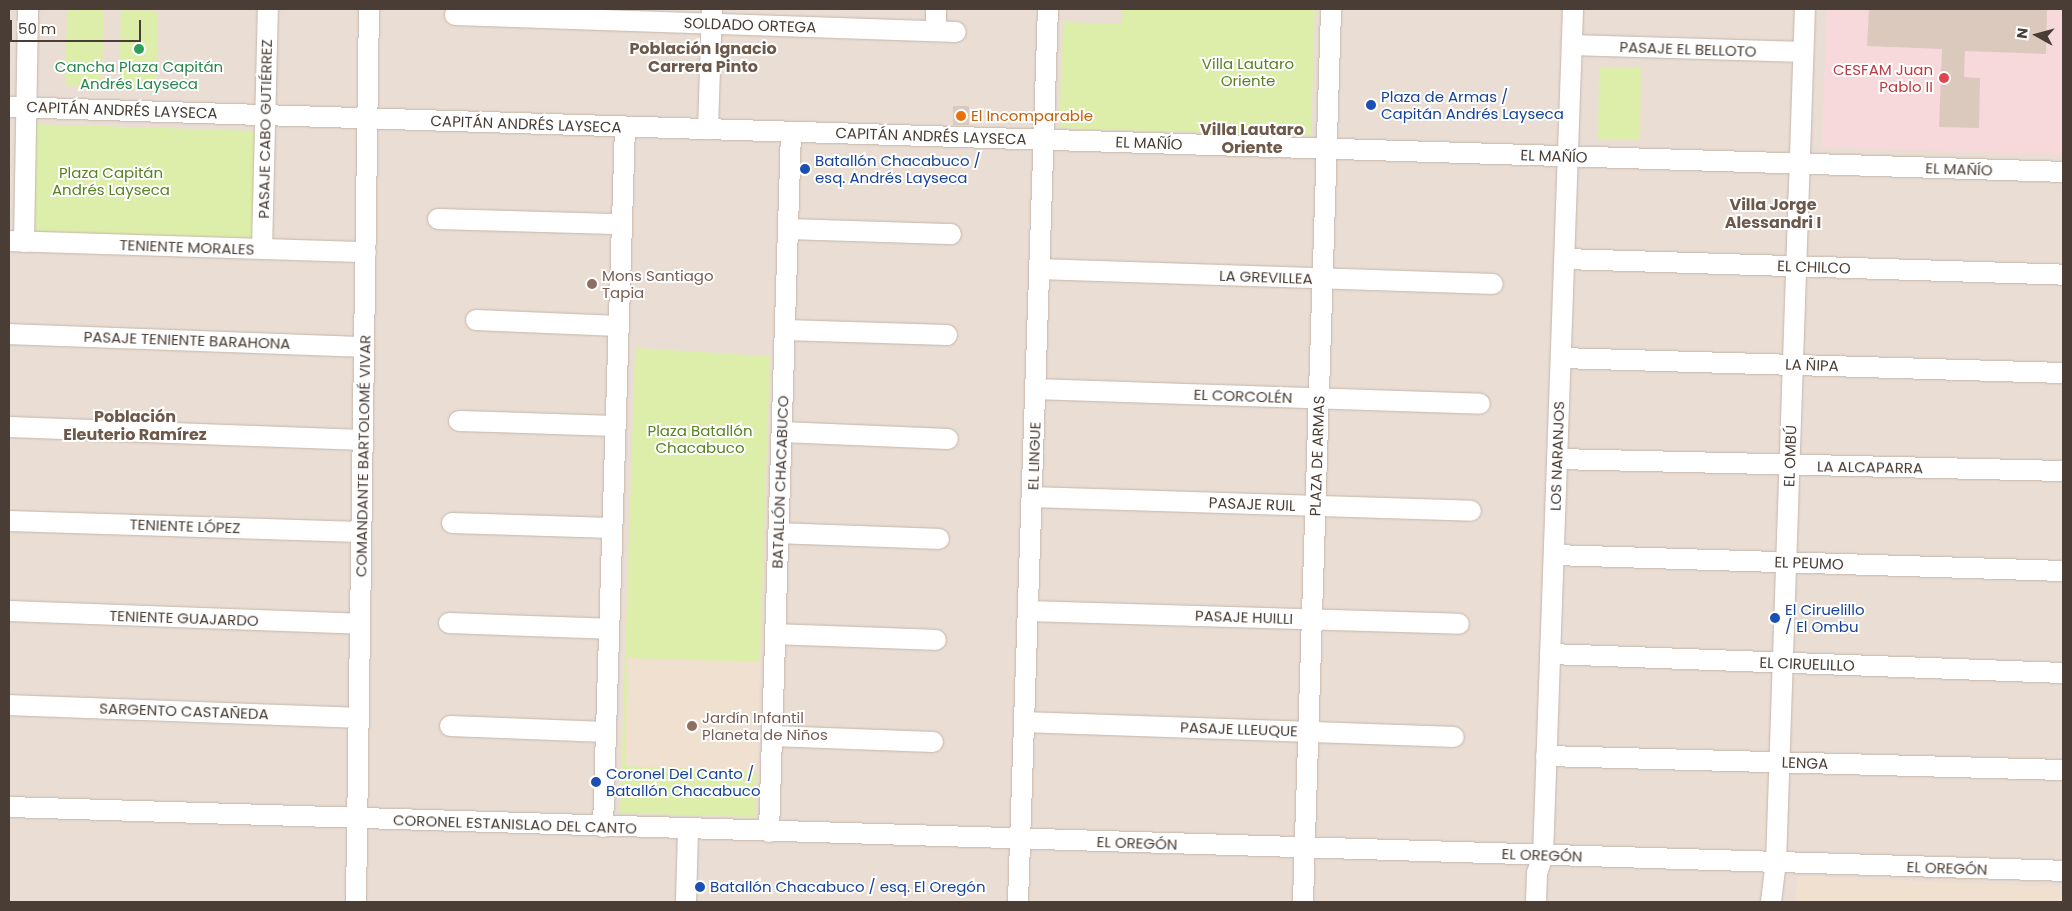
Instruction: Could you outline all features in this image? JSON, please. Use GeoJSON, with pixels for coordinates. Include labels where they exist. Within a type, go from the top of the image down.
{"type":"FeatureCollection","features":[{"type":"Feature","properties":{"kind":"street"},"geometry":{"type":"LineString","coordinates":[[16,241],[18,107],[28,9]]}},
{"type":"Feature","properties":{"kind":"street","name":"PASAJE CABO GUTIÉRREZ"},"geometry":{"type":"LineString","coordinates":[[262,249],[268,9]]}},
{"type":"Feature","properties":{"kind":"street","name":"COMANDANTE BARTOLOMÉ VIVAR"},"geometry":{"type":"LineString","coordinates":[[356,902],[369,9]]}},
{"type":"Feature","properties":{"kind":"street"},"geometry":{"type":"LineString","coordinates":[[936,9],[936,31]]}},
{"type":"Feature","properties":{"kind":"street","name":"EL LINGUE"},"geometry":{"type":"LineString","coordinates":[[1018,902],[1048,9]]}},
{"type":"Feature","properties":{"kind":"street","name":"PLAZA DE ARMAS"},"geometry":{"type":"LineString","coordinates":[[1303,902],[1331,9]]}},
{"type":"Feature","properties":{"kind":"street","name":"LOS NARANJOS"},"geometry":{"type":"LineString","coordinates":[[1536,902],[1537,873],[1543,856],[1573,9]]}},
{"type":"Feature","properties":{"kind":"street","name":"EL OMBÚ"},"geometry":{"type":"LineString","coordinates":[[1771,902],[1776,863],[1805,9]]}},
{"type":"Feature","properties":{"kind":"street","name":"SOLDADO ORTEGA"},"geometry":{"type":"LineString","coordinates":[[454,15],[489,12],[712,16],[956,32]]}},
{"type":"Feature","properties":{"kind":"street"},"geometry":{"type":"LineString","coordinates":[[708,129],[712,16]]}},
{"type":"Feature","properties":{"kind":"street","name":"PASAJE EL BELLOTO"},"geometry":{"type":"LineString","coordinates":[[1572,45],[1803,52]]}},
{"type":"Feature","properties":{"kind":"street","name":"CAPITÁN ANDRÉS LAYSECA"},"geometry":{"type":"LineString","coordinates":[[18,107],[1044,140]]}},
{"type":"Feature","properties":{"kind":"street"},"geometry":{"type":"LineString","coordinates":[[603,827],[625,127]]}},
{"type":"Feature","properties":{"kind":"street","name":"BATALLÓN CHACABUCO"},"geometry":{"type":"LineString","coordinates":[[769,832],[791,132]]}},
{"type":"Feature","properties":{"kind":"street","name":"EL MAÑÍO"},"geometry":{"type":"LineString","coordinates":[[1044,140],[2063,172]]}},
{"type":"Feature","properties":{"kind":"street"},"geometry":{"type":"LineString","coordinates":[[438,219],[622,224]]}},
{"type":"Feature","properties":{"kind":"street"},"geometry":{"type":"LineString","coordinates":[[788,229],[951,234]]}},
{"type":"Feature","properties":{"kind":"street","name":"TENIENTE MORALES"},"geometry":{"type":"LineString","coordinates":[[16,241],[366,252]]}},
{"type":"Feature","properties":{"kind":"street","name":"EL CHILCO"},"geometry":{"type":"LineString","coordinates":[[1565,259],[2063,275]]}},
{"type":"Feature","properties":{"kind":"street","name":"LA GREVILLEA"},"geometry":{"type":"LineString","coordinates":[[1040,269],[1493,284]]}},
{"type":"Feature","properties":{"kind":"street"},"geometry":{"type":"LineString","coordinates":[[476,320],[619,326]]}},
{"type":"Feature","properties":{"kind":"street"},"geometry":{"type":"LineString","coordinates":[[785,330],[947,335]]}},
{"type":"Feature","properties":{"kind":"street","name":"PASAJE TENIENTE BARAHONA"},"geometry":{"type":"LineString","coordinates":[[9,334],[364,347]]}},
{"type":"Feature","properties":{"kind":"street","name":"LA ÑIPA"},"geometry":{"type":"LineString","coordinates":[[1561,358],[2063,373]]}},
{"type":"Feature","properties":{"kind":"street","name":"EL CORCOLÉN"},"geometry":{"type":"LineString","coordinates":[[1036,388],[1480,404]]}},
{"type":"Feature","properties":{"kind":"street"},"geometry":{"type":"LineString","coordinates":[[459,421],[615,426]]}},
{"type":"Feature","properties":{"kind":"street"},"geometry":{"type":"LineString","coordinates":[[9,427],[363,440]]}},
{"type":"Feature","properties":{"kind":"street"},"geometry":{"type":"LineString","coordinates":[[782,432],[948,439]]}},
{"type":"Feature","properties":{"kind":"street","name":"LA ALCAPARRA"},"geometry":{"type":"LineString","coordinates":[[1557,459],[2063,472]]}},
{"type":"Feature","properties":{"kind":"street","name":"PASAJE RUIL"},"geometry":{"type":"LineString","coordinates":[[1032,497],[1472,511]]}},
{"type":"Feature","properties":{"kind":"street","name":"TENIENTE LÓPEZ"},"geometry":{"type":"LineString","coordinates":[[9,521],[361,532]]}},
{"type":"Feature","properties":{"kind":"street"},"geometry":{"type":"LineString","coordinates":[[452,523],[612,528]]}},
{"type":"Feature","properties":{"kind":"street"},"geometry":{"type":"LineString","coordinates":[[778,533],[939,539]]}},
{"type":"Feature","properties":{"kind":"street","name":"EL PEUMO"},"geometry":{"type":"LineString","coordinates":[[1554,555],[2063,571]]}},
{"type":"Feature","properties":{"kind":"street","name":"TENIENTE GUAJARDO"},"geometry":{"type":"LineString","coordinates":[[9,611],[360,624]]}},
{"type":"Feature","properties":{"kind":"street","name":"PASAJE HUILLI"},"geometry":{"type":"LineString","coordinates":[[1028,611],[1459,624]]}},
{"type":"Feature","properties":{"kind":"street"},"geometry":{"type":"LineString","coordinates":[[449,624],[609,630]]}},
{"type":"Feature","properties":{"kind":"street"},"geometry":{"type":"LineString","coordinates":[[775,634],[936,640]]}},
{"type":"Feature","properties":{"kind":"street","name":"EL CIRUELILLO"},"geometry":{"type":"LineString","coordinates":[[1550,654],[2063,673]]}},
{"type":"Feature","properties":{"kind":"street","name":"SARGENTO CASTAÑEDA"},"geometry":{"type":"LineString","coordinates":[[9,705],[358,718]]}},
{"type":"Feature","properties":{"kind":"street","name":"PASAJE LLEUQUE"},"geometry":{"type":"LineString","coordinates":[[1024,722],[1454,737]]}},
{"type":"Feature","properties":{"kind":"street"},"geometry":{"type":"LineString","coordinates":[[450,726],[606,732]]}},
{"type":"Feature","properties":{"kind":"street"},"geometry":{"type":"LineString","coordinates":[[772,736],[933,742]]}},
{"type":"Feature","properties":{"kind":"street","name":"LENGA"},"geometry":{"type":"LineString","coordinates":[[1546,756],[2063,770]]}},
{"type":"Feature","properties":{"kind":"street","name":"CORONEL ESTANISLAO DEL CANTO"},"geometry":{"type":"LineString","coordinates":[[9,807],[1020,840]]}},
{"type":"Feature","properties":{"kind":"street"},"geometry":{"type":"LineString","coordinates":[[686,902],[688,830]]}},
{"type":"Feature","properties":{"kind":"street","name":"EL OREGÓN"},"geometry":{"type":"LineString","coordinates":[[1020,840],[2063,872]]}},
{"type":"Feature","properties":{"kind":"shaded area"},"geometry":{"type":"Polygon","coordinates":[[[9,9],[2063,9],[2063,902],[9,902],[9,9]]]}},
{"type":"Feature","properties":{"kind":"shaded area","name":"CESFAM Juan Pablo II"},"geometry":{"type":"Polygon","coordinates":[[[1827,9],[2063,9],[2063,155],[1822,147],[1827,9]]]}},
{"type":"Feature","properties":{"kind":"shaded area","name":"Jardín Infantil Planeta de Niños"},"geometry":{"type":"Polygon","coordinates":[[[628,658],[760,662],[757,771],[625,766],[628,658]]]}},
{"type":"Feature","properties":{"kind":"shaded area"},"geometry":{"type":"Polygon","coordinates":[[[1798,876],[2059,887],[2063,893],[2063,902],[1795,902],[1798,876]]]}},
{"type":"Feature","properties":{"kind":"green space","name":"Cancha Plaza Capitán Andrés Layseca"},"geometry":{"type":"Polygon","coordinates":[[[67,9],[104,9],[102,87],[65,86],[67,9]]]}},
{"type":"Feature","properties":{"kind":"green space","name":"Villa Lautaro Oriente"},"geometry":{"type":"Polygon","coordinates":[[[1122,9],[1315,9],[1311,136],[1059,128],[1063,22],[1122,24],[1122,9]]]}},
{"type":"Feature","properties":{"kind":"green space","name":"Cancha Plaza Capitán Andrés Layseca"},"geometry":{"type":"Polygon","coordinates":[[[121,10],[158,11],[156,89],[119,88],[121,10]]]}},
{"type":"Feature","properties":{"kind":"green space"},"geometry":{"type":"Polygon","coordinates":[[[1599,67],[1641,68],[1640,140],[1598,140],[1599,67]]]}},
{"type":"Feature","properties":{"kind":"green space","name":"Plaza Capitán Andrés Layseca"},"geometry":{"type":"Polygon","coordinates":[[[34,124],[257,131],[253,239],[31,233],[34,124]]]}},
{"type":"Feature","properties":{"kind":"green space","name":"Plaza Batallón Chacabuco"},"geometry":{"type":"Polygon","coordinates":[[[635,348],[770,356],[760,662],[628,658],[625,766],[757,771],[755,817],[620,813],[635,348]]]}},
{"type":"Feature","properties":{"kind":"building"},"geometry":{"type":"Polygon","coordinates":[[[1869,9],[2047,9],[2046,54],[1965,51],[1964,77],[1980,78],[1979,128],[1939,127],[1942,49],[1867,46],[1869,9]]]}},
{"type":"Feature","properties":{"kind":"building","name":"El Incomparable"},"geometry":{"type":"Polygon","coordinates":[[[953,106],[969,106],[969,125],[953,125],[953,106]]]}},
{"type":"Feature","properties":{"kind":"place","name":"Cancha Plaza Capitán Andrés Layseca"},"geometry":{"type":"Point","coordinates":[139,49]}},
{"type":"Feature","properties":{"kind":"place","name":"CESFAM Juan Pablo II"},"geometry":{"type":"Point","coordinates":[1944,78]}},
{"type":"Feature","properties":{"kind":"place","name":"Plaza de Armas / Capitán Andrés Layseca"},"geometry":{"type":"Point","coordinates":[1371,105]}},
{"type":"Feature","properties":{"kind":"place","name":"El Incomparable"},"geometry":{"type":"Point","coordinates":[961,116]}},
{"type":"Feature","properties":{"kind":"place","name":"Batallón Chacabuco / esq. Andrés Layseca"},"geometry":{"type":"Point","coordinates":[805,169]}},
{"type":"Feature","properties":{"kind":"place","name":"Mons Santiago Tapia"},"geometry":{"type":"Point","coordinates":[592,284]}},
{"type":"Feature","properties":{"kind":"place","name":"El Ciruelillo / El Ombu"},"geometry":{"type":"Point","coordinates":[1775,618]}},
{"type":"Feature","properties":{"kind":"place","name":"Jardín Infantil Planeta de Niños"},"geometry":{"type":"Point","coordinates":[692,726]}},
{"type":"Feature","properties":{"kind":"place","name":"Coronel Del Canto / Batallón Chacabuco"},"geometry":{"type":"Point","coordinates":[596,782]}},
{"type":"Feature","properties":{"kind":"place","name":"Batallón Chacabuco / esq. El Oregón"},"geometry":{"type":"Point","coordinates":[700,887]}},
{"type":"Feature","properties":{"kind":"district","name":"Población Ignacio Carrera Pinto"},"geometry":{"type":"Point","coordinates":[703,58]}},
{"type":"Feature","properties":{"kind":"district","name":"Villa Lautaro Oriente"},"geometry":{"type":"Point","coordinates":[1252,139]}},
{"type":"Feature","properties":{"kind":"district","name":"Villa Jorge Alessandri I"},"geometry":{"type":"Point","coordinates":[1773,214]}},
{"type":"Feature","properties":{"kind":"district","name":"Población Eleuterio Ramírez"},"geometry":{"type":"Point","coordinates":[135,426]}}]}
